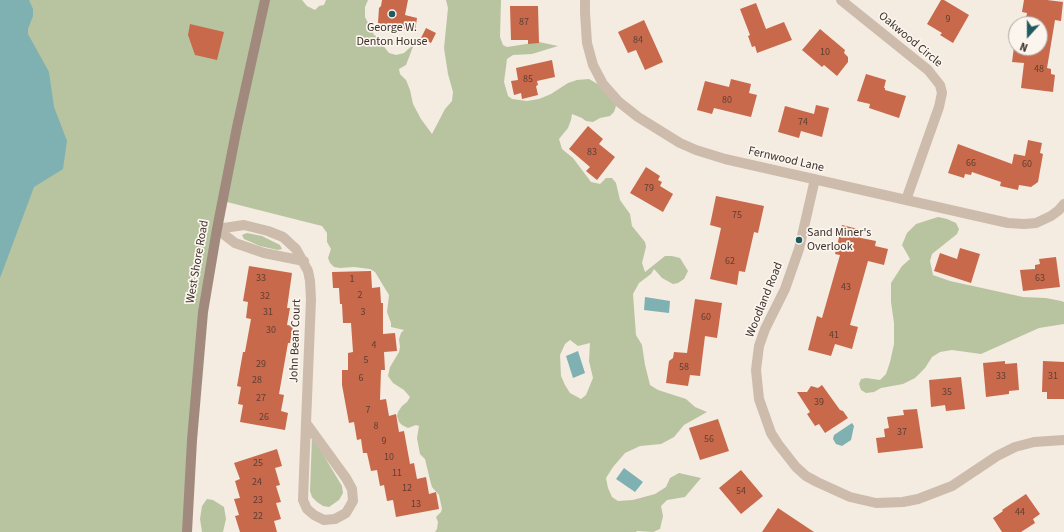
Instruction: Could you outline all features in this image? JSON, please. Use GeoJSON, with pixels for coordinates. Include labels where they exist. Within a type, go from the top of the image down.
{"type":"FeatureCollection","features":[{"type":"Feature","properties":{"kind":"main road","name":"West Shore Road"},"geometry":{"type":"LineString","coordinates":[[187,532],[192,440],[203,312],[217,229],[237,127],[265,0]]}},
{"type":"Feature","properties":{"kind":"street","name":"Fernwood Lane"},"geometry":{"type":"LineString","coordinates":[[585,0],[587,43],[593,65],[606,87],[627,109],[659,131],[696,150],[725,159],[1004,222],[1024,224],[1036,223],[1051,216],[1064,204]]}},
{"type":"Feature","properties":{"kind":"street","name":"Oakwood Circle"},"geometry":{"type":"LineString","coordinates":[[841,0],[928,70],[940,85],[942,93],[939,107],[906,200]]}},
{"type":"Feature","properties":{"kind":"street","name":"Woodland Road"},"geometry":{"type":"LineString","coordinates":[[815,180],[798,253],[785,289],[765,329],[759,346],[756,370],[759,399],[772,433],[778,444],[796,467],[806,476],[850,497],[876,503],[903,502],[918,500],[952,486],[997,456],[1015,446],[1034,442],[1064,440]]}},
{"type":"Feature","properties":{"kind":"street","name":"John Bean Court"},"geometry":{"type":"LineString","coordinates":[[217,229],[240,224],[268,230],[283,237],[296,249],[304,261],[310,281],[311,299],[306,423],[303,500],[307,509],[314,515],[324,520],[336,519],[346,513],[353,501],[352,489],[346,478],[306,423]]}},
{"type":"Feature","properties":{"kind":"street"},"geometry":{"type":"LineString","coordinates":[[217,229],[235,243],[264,253],[304,261]]}},
{"type":"Feature","properties":{"kind":"green space"},"geometry":{"type":"Polygon","coordinates":[[[0,0],[302,0],[307,6],[315,10],[319,6],[324,5],[326,0],[368,0],[365,7],[365,17],[374,35],[380,38],[389,53],[396,55],[404,53],[414,44],[406,65],[399,69],[400,74],[406,80],[413,104],[421,119],[432,134],[445,109],[452,101],[453,92],[448,74],[444,48],[448,8],[446,0],[501,0],[500,37],[503,45],[507,47],[539,42],[558,46],[532,54],[513,55],[507,59],[504,82],[508,96],[512,99],[527,101],[539,99],[551,94],[568,83],[577,80],[589,79],[601,86],[611,95],[616,106],[614,112],[610,116],[600,118],[593,122],[586,121],[572,114],[568,128],[559,139],[562,149],[573,158],[591,182],[600,184],[606,178],[612,178],[616,183],[620,200],[630,214],[632,226],[645,242],[646,247],[642,263],[645,272],[665,256],[680,258],[688,271],[684,279],[673,284],[662,278],[654,269],[651,274],[639,283],[633,294],[636,335],[642,345],[650,385],[658,390],[686,399],[695,407],[707,412],[684,425],[674,437],[661,444],[640,446],[625,453],[606,478],[612,497],[618,501],[633,500],[655,494],[666,487],[670,478],[679,473],[701,478],[685,497],[667,500],[661,506],[663,516],[660,529],[653,532],[435,532],[438,522],[436,517],[442,509],[439,495],[432,487],[425,459],[420,454],[417,438],[419,426],[416,425],[408,428],[399,422],[397,416],[398,412],[410,397],[404,390],[393,383],[388,376],[390,367],[399,352],[399,339],[404,330],[391,327],[387,312],[389,295],[375,272],[370,269],[354,267],[334,267],[328,258],[331,249],[327,242],[327,233],[322,226],[223,201],[203,312],[187,532],[0,532],[0,0]],[[570,340],[565,344],[560,355],[561,376],[570,393],[581,399],[586,395],[593,378],[589,361],[590,343],[578,346],[570,340]]]}},
{"type":"Feature","properties":{"kind":"green space"},"geometry":{"type":"Polygon","coordinates":[[[938,217],[956,223],[959,229],[957,234],[932,254],[930,261],[933,275],[950,281],[1023,297],[1046,298],[1064,302],[1064,324],[1039,328],[981,354],[952,350],[940,352],[932,357],[925,368],[915,378],[903,384],[881,388],[874,392],[866,393],[861,390],[859,384],[861,379],[866,378],[880,380],[886,374],[890,362],[894,344],[891,283],[902,266],[910,259],[902,245],[907,233],[916,224],[938,217]]]}},
{"type":"Feature","properties":{"kind":"green space"},"geometry":{"type":"Polygon","coordinates":[[[247,233],[262,236],[280,245],[282,249],[278,250],[260,246],[244,239],[242,235],[247,233]]]}},
{"type":"Feature","properties":{"kind":"green space"},"geometry":{"type":"Polygon","coordinates":[[[312,436],[342,486],[343,493],[339,500],[329,507],[323,506],[317,502],[312,497],[310,491],[312,436]]]}},
{"type":"Feature","properties":{"kind":"green space"},"geometry":{"type":"Polygon","coordinates":[[[207,499],[213,500],[224,507],[226,519],[223,532],[202,532],[200,519],[202,506],[207,499]]]}},
{"type":"Feature","properties":{"kind":"water"},"geometry":{"type":"Polygon","coordinates":[[[0,0],[29,0],[33,9],[33,16],[28,29],[28,34],[49,72],[54,107],[67,141],[63,169],[34,187],[0,278],[0,0]]]}},
{"type":"Feature","properties":{"kind":"water"},"geometry":{"type":"Polygon","coordinates":[[[645,297],[670,301],[669,313],[644,310],[645,297]]]}},
{"type":"Feature","properties":{"kind":"water"},"geometry":{"type":"Polygon","coordinates":[[[578,351],[585,373],[573,378],[566,356],[578,351]]]}},
{"type":"Feature","properties":{"kind":"water"},"geometry":{"type":"Polygon","coordinates":[[[852,423],[854,426],[851,440],[842,446],[836,444],[833,439],[834,435],[852,423]]]}},
{"type":"Feature","properties":{"kind":"water"},"geometry":{"type":"Polygon","coordinates":[[[624,468],[643,482],[635,492],[616,479],[624,468]]]}},
{"type":"Feature","properties":{"kind":"building","name":"George W. Denton House"},"geometry":{"type":"Polygon","coordinates":[[[382,0],[408,0],[405,15],[417,18],[415,31],[378,23],[379,8],[382,0]]]}},
{"type":"Feature","properties":{"kind":"building"},"geometry":{"type":"Polygon","coordinates":[[[941,0],[944,0],[969,15],[953,43],[940,35],[942,33],[927,24],[941,0]]]}},
{"type":"Feature","properties":{"kind":"building"},"geometry":{"type":"Polygon","coordinates":[[[1024,0],[1063,2],[1061,21],[1055,20],[1047,68],[1051,69],[1051,74],[1055,75],[1053,92],[1021,88],[1024,63],[1012,62],[1013,56],[1048,56],[1048,16],[1026,16],[1027,13],[1022,12],[1024,0]]]}},
{"type":"Feature","properties":{"kind":"building"},"geometry":{"type":"Polygon","coordinates":[[[756,3],[766,29],[784,22],[792,40],[757,53],[755,46],[752,47],[748,36],[750,35],[740,9],[756,3]]]}},
{"type":"Feature","properties":{"kind":"building"},"geometry":{"type":"Polygon","coordinates":[[[510,6],[538,6],[539,43],[528,44],[528,40],[511,40],[510,6]]]}},
{"type":"Feature","properties":{"kind":"building"},"geometry":{"type":"Polygon","coordinates":[[[644,20],[663,62],[645,70],[636,50],[628,53],[618,32],[644,20]]]}},
{"type":"Feature","properties":{"kind":"building"},"geometry":{"type":"Polygon","coordinates":[[[190,24],[224,32],[217,60],[195,55],[188,35],[190,24]]]}},
{"type":"Feature","properties":{"kind":"building"},"geometry":{"type":"Polygon","coordinates":[[[426,28],[436,33],[431,43],[421,38],[426,28]]]}},
{"type":"Feature","properties":{"kind":"building"},"geometry":{"type":"Polygon","coordinates":[[[820,29],[845,50],[844,53],[848,57],[848,62],[837,76],[824,65],[822,67],[802,50],[820,29]]]}},
{"type":"Feature","properties":{"kind":"building"},"geometry":{"type":"Polygon","coordinates":[[[552,60],[555,77],[537,81],[538,85],[536,86],[538,95],[522,99],[521,93],[514,95],[511,81],[518,80],[516,68],[552,60]]]}},
{"type":"Feature","properties":{"kind":"building"},"geometry":{"type":"Polygon","coordinates":[[[866,74],[886,80],[885,90],[906,96],[899,118],[869,108],[870,104],[857,101],[866,74]]]}},
{"type":"Feature","properties":{"kind":"building"},"geometry":{"type":"Polygon","coordinates":[[[731,79],[751,84],[749,93],[757,95],[751,117],[714,108],[712,114],[697,110],[705,81],[729,87],[731,79]]]}},
{"type":"Feature","properties":{"kind":"building"},"geometry":{"type":"Polygon","coordinates":[[[816,105],[829,108],[822,137],[801,131],[799,138],[778,132],[785,106],[814,114],[816,105]]]}},
{"type":"Feature","properties":{"kind":"building"},"geometry":{"type":"Polygon","coordinates":[[[588,126],[603,139],[599,144],[615,157],[597,180],[586,171],[590,167],[569,149],[588,126]]]}},
{"type":"Feature","properties":{"kind":"building"},"geometry":{"type":"Polygon","coordinates":[[[1028,140],[1042,143],[1040,153],[1043,154],[1038,182],[1031,187],[1019,185],[1018,190],[1000,186],[1001,182],[972,172],[971,175],[965,174],[964,178],[948,173],[958,144],[1012,164],[1014,154],[1025,156],[1028,140]]]}},
{"type":"Feature","properties":{"kind":"building"},"geometry":{"type":"Polygon","coordinates":[[[646,167],[660,176],[658,180],[662,182],[660,186],[673,194],[663,212],[630,193],[646,167]]]}},
{"type":"Feature","properties":{"kind":"building"},"geometry":{"type":"Polygon","coordinates":[[[716,196],[764,206],[758,233],[754,232],[745,272],[739,271],[737,285],[710,279],[721,228],[710,225],[716,196]]]}},
{"type":"Feature","properties":{"kind":"building"},"geometry":{"type":"Polygon","coordinates":[[[842,225],[858,229],[856,234],[861,235],[861,238],[876,241],[875,246],[888,249],[884,265],[868,261],[850,325],[858,327],[852,349],[835,344],[831,356],[808,350],[817,316],[822,318],[840,255],[835,254],[842,225]]]}},
{"type":"Feature","properties":{"kind":"building"},"geometry":{"type":"Polygon","coordinates":[[[960,248],[980,254],[971,283],[934,271],[940,253],[957,259],[960,248]]]}},
{"type":"Feature","properties":{"kind":"building"},"geometry":{"type":"Polygon","coordinates":[[[1056,257],[1060,287],[1023,291],[1020,270],[1035,269],[1035,265],[1040,264],[1039,259],[1056,257]]]}},
{"type":"Feature","properties":{"kind":"building"},"geometry":{"type":"Polygon","coordinates":[[[249,266],[292,273],[287,308],[290,308],[287,325],[293,326],[290,343],[288,343],[279,394],[284,395],[281,411],[288,413],[285,430],[240,422],[243,405],[238,404],[241,387],[237,386],[251,319],[246,318],[248,302],[243,301],[249,266]]]}},
{"type":"Feature","properties":{"kind":"building"},"geometry":{"type":"Polygon","coordinates":[[[371,271],[372,288],[380,287],[381,303],[383,303],[383,334],[395,333],[397,351],[384,352],[385,370],[381,370],[380,400],[386,399],[389,416],[396,414],[399,432],[404,431],[410,464],[414,463],[417,479],[426,477],[429,494],[436,492],[439,509],[396,517],[393,500],[387,501],[384,485],[380,486],[377,470],[371,471],[367,453],[363,453],[361,439],[357,440],[354,422],[349,423],[342,385],[342,370],[348,370],[348,353],[353,352],[351,323],[343,323],[339,288],[333,288],[332,272],[371,271]]]}},
{"type":"Feature","properties":{"kind":"building"},"geometry":{"type":"Polygon","coordinates":[[[695,299],[722,303],[717,338],[705,336],[700,376],[690,375],[688,386],[666,383],[669,361],[673,358],[674,352],[687,353],[695,299]]]}},
{"type":"Feature","properties":{"kind":"building"},"geometry":{"type":"Polygon","coordinates":[[[1005,361],[1005,364],[1017,363],[1019,390],[1009,391],[1009,394],[986,397],[983,363],[1005,361]]]}},
{"type":"Feature","properties":{"kind":"building"},"geometry":{"type":"Polygon","coordinates":[[[1043,361],[1064,362],[1064,399],[1047,399],[1047,392],[1042,392],[1043,361]]]}},
{"type":"Feature","properties":{"kind":"building"},"geometry":{"type":"Polygon","coordinates":[[[961,377],[965,409],[946,411],[945,405],[931,407],[929,380],[961,377]]]}},
{"type":"Feature","properties":{"kind":"building"},"geometry":{"type":"Polygon","coordinates":[[[822,385],[840,410],[843,411],[848,418],[825,433],[819,424],[815,426],[807,414],[810,412],[797,392],[807,392],[811,386],[818,388],[822,385]]]}},
{"type":"Feature","properties":{"kind":"building"},"geometry":{"type":"Polygon","coordinates":[[[917,409],[923,448],[878,453],[876,438],[885,437],[884,429],[889,428],[887,417],[904,415],[903,410],[917,409]]]}},
{"type":"Feature","properties":{"kind":"building"},"geometry":{"type":"Polygon","coordinates":[[[718,419],[729,451],[700,460],[689,428],[718,419]]]}},
{"type":"Feature","properties":{"kind":"building"},"geometry":{"type":"Polygon","coordinates":[[[277,449],[282,466],[275,468],[280,485],[276,486],[281,502],[276,503],[281,519],[274,521],[277,532],[240,532],[235,516],[239,515],[234,499],[240,498],[235,481],[240,479],[234,463],[277,449]]]}},
{"type":"Feature","properties":{"kind":"building"},"geometry":{"type":"Polygon","coordinates":[[[741,470],[763,496],[741,514],[719,488],[741,470]]]}},
{"type":"Feature","properties":{"kind":"building"},"geometry":{"type":"Polygon","coordinates":[[[1026,494],[1040,514],[1033,519],[1035,523],[1021,532],[1002,532],[993,518],[1026,494]]]}},
{"type":"Feature","properties":{"kind":"building"},"geometry":{"type":"Polygon","coordinates":[[[778,508],[814,532],[762,532],[778,508]]]}},
{"type":"Feature","properties":{"kind":"place","name":"George W. Denton House"},"geometry":{"type":"Point","coordinates":[392,14]}},
{"type":"Feature","properties":{"kind":"place","name":"Sand Miner's Overlook"},"geometry":{"type":"Point","coordinates":[799,240]}}]}
